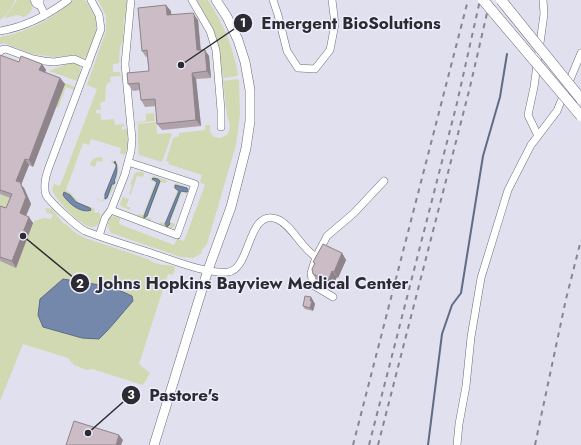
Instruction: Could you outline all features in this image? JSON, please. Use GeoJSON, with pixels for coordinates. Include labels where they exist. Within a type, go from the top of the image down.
{"type":"FeatureCollection","features":[{"type":"Feature","properties":{"kind":"highway"},"geometry":{"type":"LineString","coordinates":[[483,0],[581,116]]}},
{"type":"Feature","properties":{"kind":"highway"},"geometry":{"type":"LineString","coordinates":[[501,0],[581,99]]}},
{"type":"Feature","properties":{"kind":"highway"},"geometry":{"type":"LineString","coordinates":[[554,64],[581,92]]}},
{"type":"Feature","properties":{"kind":"main road"},"geometry":{"type":"LineString","coordinates":[[154,445],[208,270],[231,207],[246,148],[250,121],[250,90],[245,62],[238,40],[227,17],[216,0]]}},
{"type":"Feature","properties":{"kind":"street"},"geometry":{"type":"LineString","coordinates":[[34,0],[36,4],[40,3],[45,14]]}},
{"type":"Feature","properties":{"kind":"street"},"geometry":{"type":"LineString","coordinates":[[0,31],[22,26],[68,0]]}},
{"type":"Feature","properties":{"kind":"street"},"geometry":{"type":"LineString","coordinates":[[91,0],[100,15],[101,26],[88,65],[49,167],[45,189],[48,198],[84,231],[208,270],[229,272],[236,268],[258,223],[269,217],[283,222],[308,252],[316,257]]}},
{"type":"Feature","properties":{"kind":"street"},"geometry":{"type":"LineString","coordinates":[[99,236],[105,218],[111,210],[128,162],[132,139],[125,64],[131,0]]}},
{"type":"Feature","properties":{"kind":"street"},"geometry":{"type":"LineString","coordinates":[[192,0],[210,31],[216,50],[222,117],[221,127]]}},
{"type":"Feature","properties":{"kind":"street"},"geometry":{"type":"LineString","coordinates":[[273,0],[287,51],[298,68],[315,69],[330,50],[335,24],[332,0]]}},
{"type":"Feature","properties":{"kind":"street"},"geometry":{"type":"LineString","coordinates":[[538,136],[528,115],[534,87],[544,14],[543,0]]}},
{"type":"Feature","properties":{"kind":"street"},"geometry":{"type":"LineString","coordinates":[[0,52],[1,50],[10,50],[33,59],[54,62],[74,59],[88,65]]}},
{"type":"Feature","properties":{"kind":"street"},"geometry":{"type":"LineString","coordinates":[[457,445],[458,424],[466,386],[471,337],[482,278],[508,190],[531,145],[557,111],[581,53]]}},
{"type":"Feature","properties":{"kind":"street"},"geometry":{"type":"LineString","coordinates":[[111,210],[177,235],[195,184],[128,162]]}},
{"type":"Feature","properties":{"kind":"street"},"geometry":{"type":"LineString","coordinates":[[333,297],[313,285],[311,273],[316,257],[327,236],[354,213],[384,181]]}},
{"type":"Feature","properties":{"kind":"green space"},"geometry":{"type":"Polygon","coordinates":[[[0,0],[15,0],[9,11],[0,20],[0,0]]]}},
{"type":"Feature","properties":{"kind":"green space"},"geometry":{"type":"Polygon","coordinates":[[[17,0],[30,0],[32,8],[29,14],[24,17],[17,15],[6,18],[5,17],[17,0]]]}},
{"type":"Feature","properties":{"kind":"green space"},"geometry":{"type":"Polygon","coordinates":[[[74,0],[85,0],[91,8],[96,21],[96,32],[87,55],[84,58],[75,55],[55,57],[32,54],[4,43],[0,44],[0,37],[21,32],[40,24],[74,0]]]}},
{"type":"Feature","properties":{"kind":"green space"},"geometry":{"type":"Polygon","coordinates":[[[98,0],[127,0],[119,63],[113,64],[113,72],[120,72],[121,77],[110,77],[111,82],[106,85],[105,101],[100,103],[101,110],[96,110],[96,113],[101,114],[101,120],[114,119],[115,125],[125,124],[121,128],[123,130],[127,128],[128,143],[126,153],[123,155],[120,153],[121,148],[91,139],[89,145],[83,143],[66,190],[81,204],[74,201],[70,195],[63,195],[73,206],[87,212],[82,204],[94,208],[95,213],[99,212],[100,221],[94,227],[80,222],[73,216],[59,201],[52,189],[54,184],[60,186],[97,89],[87,85],[106,31],[106,16],[98,0]]]}},
{"type":"Feature","properties":{"kind":"green space"},"geometry":{"type":"Polygon","coordinates":[[[197,0],[208,0],[218,17],[227,36],[233,54],[238,74],[237,76],[223,78],[214,30],[197,0]]]}},
{"type":"Feature","properties":{"kind":"green space"},"geometry":{"type":"Polygon","coordinates":[[[72,62],[78,64],[81,68],[77,81],[49,71],[72,62]]]}},
{"type":"Feature","properties":{"kind":"green space"},"geometry":{"type":"Polygon","coordinates":[[[239,80],[240,114],[236,145],[207,244],[201,251],[202,253],[193,258],[181,257],[111,233],[108,222],[110,218],[115,216],[120,218],[119,224],[174,245],[177,239],[184,241],[205,185],[200,182],[202,175],[168,164],[169,162],[166,161],[173,138],[179,136],[179,133],[205,130],[205,125],[210,125],[210,132],[214,137],[221,138],[227,135],[230,126],[227,115],[223,81],[239,80]]]}},
{"type":"Feature","properties":{"kind":"green space"},"geometry":{"type":"Polygon","coordinates":[[[65,83],[75,87],[74,90],[66,87],[58,108],[56,107],[65,83]]]}},
{"type":"Feature","properties":{"kind":"green space"},"geometry":{"type":"Polygon","coordinates":[[[154,113],[155,121],[136,123],[146,121],[146,114],[154,113]]]}},
{"type":"Feature","properties":{"kind":"green space"},"geometry":{"type":"Polygon","coordinates":[[[156,122],[157,134],[172,134],[162,162],[139,155],[138,124],[156,122]]]}},
{"type":"Feature","properties":{"kind":"green space"},"geometry":{"type":"Polygon","coordinates":[[[97,157],[103,158],[102,162],[97,161],[95,167],[90,165],[91,161],[97,157]]]}},
{"type":"Feature","properties":{"kind":"green space"},"geometry":{"type":"Polygon","coordinates":[[[112,160],[118,164],[116,181],[110,195],[106,199],[101,201],[103,200],[116,165],[111,162],[112,160]]]}},
{"type":"Feature","properties":{"kind":"green space"},"geometry":{"type":"Polygon","coordinates":[[[137,172],[143,172],[143,177],[137,176],[131,194],[129,194],[133,175],[137,172]]]}},
{"type":"Feature","properties":{"kind":"green space"},"geometry":{"type":"Polygon","coordinates":[[[153,176],[166,180],[167,182],[161,182],[147,217],[152,219],[150,221],[138,217],[137,215],[143,215],[155,183],[150,180],[153,176]],[[153,181],[157,182],[144,216],[147,216],[160,181],[153,181]]]}},
{"type":"Feature","properties":{"kind":"green space"},"geometry":{"type":"Polygon","coordinates":[[[176,183],[189,188],[187,194],[182,192],[170,222],[175,224],[175,226],[170,229],[159,224],[161,222],[165,223],[177,191],[173,188],[176,183]],[[178,185],[175,188],[179,190],[165,224],[169,222],[181,191],[187,192],[187,188],[178,185]]]}},
{"type":"Feature","properties":{"kind":"green space"},"geometry":{"type":"Polygon","coordinates":[[[0,194],[16,201],[11,214],[0,210],[0,194]]]}},
{"type":"Feature","properties":{"kind":"green space"},"geometry":{"type":"Polygon","coordinates":[[[123,197],[129,199],[126,206],[131,208],[130,210],[121,206],[120,204],[123,197]]]}},
{"type":"Feature","properties":{"kind":"green space"},"geometry":{"type":"Polygon","coordinates":[[[45,208],[52,209],[63,223],[74,232],[85,238],[148,259],[157,264],[174,266],[175,269],[173,275],[168,274],[139,364],[150,373],[143,385],[92,369],[87,370],[74,365],[68,358],[23,344],[0,401],[0,261],[16,267],[34,221],[44,218],[50,219],[53,216],[47,213],[45,208]]]}},
{"type":"Feature","properties":{"kind":"water"},"geometry":{"type":"Polygon","coordinates":[[[115,161],[116,163],[117,168],[115,182],[112,184],[107,198],[105,199],[105,194],[116,167],[116,164],[114,163],[115,161]]]}},
{"type":"Feature","properties":{"kind":"water"},"geometry":{"type":"Polygon","coordinates":[[[153,178],[160,181],[147,216],[144,218],[157,182],[152,179],[153,178]]]}},
{"type":"Feature","properties":{"kind":"water"},"geometry":{"type":"Polygon","coordinates":[[[175,185],[187,188],[188,190],[187,192],[181,191],[169,222],[170,224],[167,227],[165,224],[179,191],[175,188],[175,185]]]}},
{"type":"Feature","properties":{"kind":"water"},"geometry":{"type":"Polygon","coordinates":[[[64,192],[70,195],[76,202],[90,208],[91,210],[87,211],[75,207],[65,198],[63,195],[64,192]]]}},
{"type":"Feature","properties":{"kind":"water"},"geometry":{"type":"Polygon","coordinates":[[[63,279],[112,287],[132,296],[133,301],[99,339],[82,338],[43,327],[38,315],[40,299],[63,279]]]}},
{"type":"Feature","properties":{"kind":"building"},"geometry":{"type":"Polygon","coordinates":[[[166,5],[167,15],[194,14],[197,50],[205,50],[207,71],[192,73],[196,120],[157,124],[155,99],[141,100],[139,83],[128,84],[127,73],[149,71],[147,50],[142,51],[138,8],[166,5]]]}},
{"type":"Feature","properties":{"kind":"building"},"geometry":{"type":"Polygon","coordinates":[[[0,55],[19,62],[21,56],[42,64],[39,70],[60,78],[29,160],[25,159],[16,181],[20,182],[26,197],[20,213],[29,217],[12,261],[0,257],[0,206],[6,208],[12,194],[0,190],[0,55]]]}},
{"type":"Feature","properties":{"kind":"building"},"geometry":{"type":"Polygon","coordinates":[[[323,244],[342,253],[334,272],[332,271],[328,281],[313,274],[312,269],[315,263],[313,262],[323,244]]]}},
{"type":"Feature","properties":{"kind":"building"},"geometry":{"type":"Polygon","coordinates":[[[305,296],[311,297],[310,301],[312,301],[310,308],[303,306],[305,296]]]}},
{"type":"Feature","properties":{"kind":"building"},"geometry":{"type":"Polygon","coordinates":[[[74,421],[119,435],[116,445],[66,445],[74,421]]]}},
{"type":"Feature","properties":{"kind":"waterway"},"geometry":{"type":"LineString","coordinates":[[428,445],[442,334],[452,305],[461,293],[483,156],[500,97],[507,54]]}},
{"type":"Feature","properties":{"kind":"railway"},"geometry":{"type":"LineString","coordinates":[[353,445],[468,0]]}},
{"type":"Feature","properties":{"kind":"railway"},"geometry":{"type":"LineString","coordinates":[[369,445],[457,103],[480,0]]}},
{"type":"Feature","properties":{"kind":"railway"},"geometry":{"type":"LineString","coordinates":[[378,445],[470,87],[490,0]]}},
{"type":"Feature","properties":{"kind":"railway"},"geometry":{"type":"LineString","coordinates":[[535,445],[566,299],[581,240]]}},
{"type":"Feature","properties":{"kind":"place","name":"Emergent BioSolutions"},"geometry":{"type":"Point","coordinates":[181,65]}},
{"type":"Feature","properties":{"kind":"place","name":"Johns Hopkins Bayview Medical Center"},"geometry":{"type":"Point","coordinates":[23,236]}},
{"type":"Feature","properties":{"kind":"place","name":"Pastore's"},"geometry":{"type":"Point","coordinates":[88,433]}}]}
